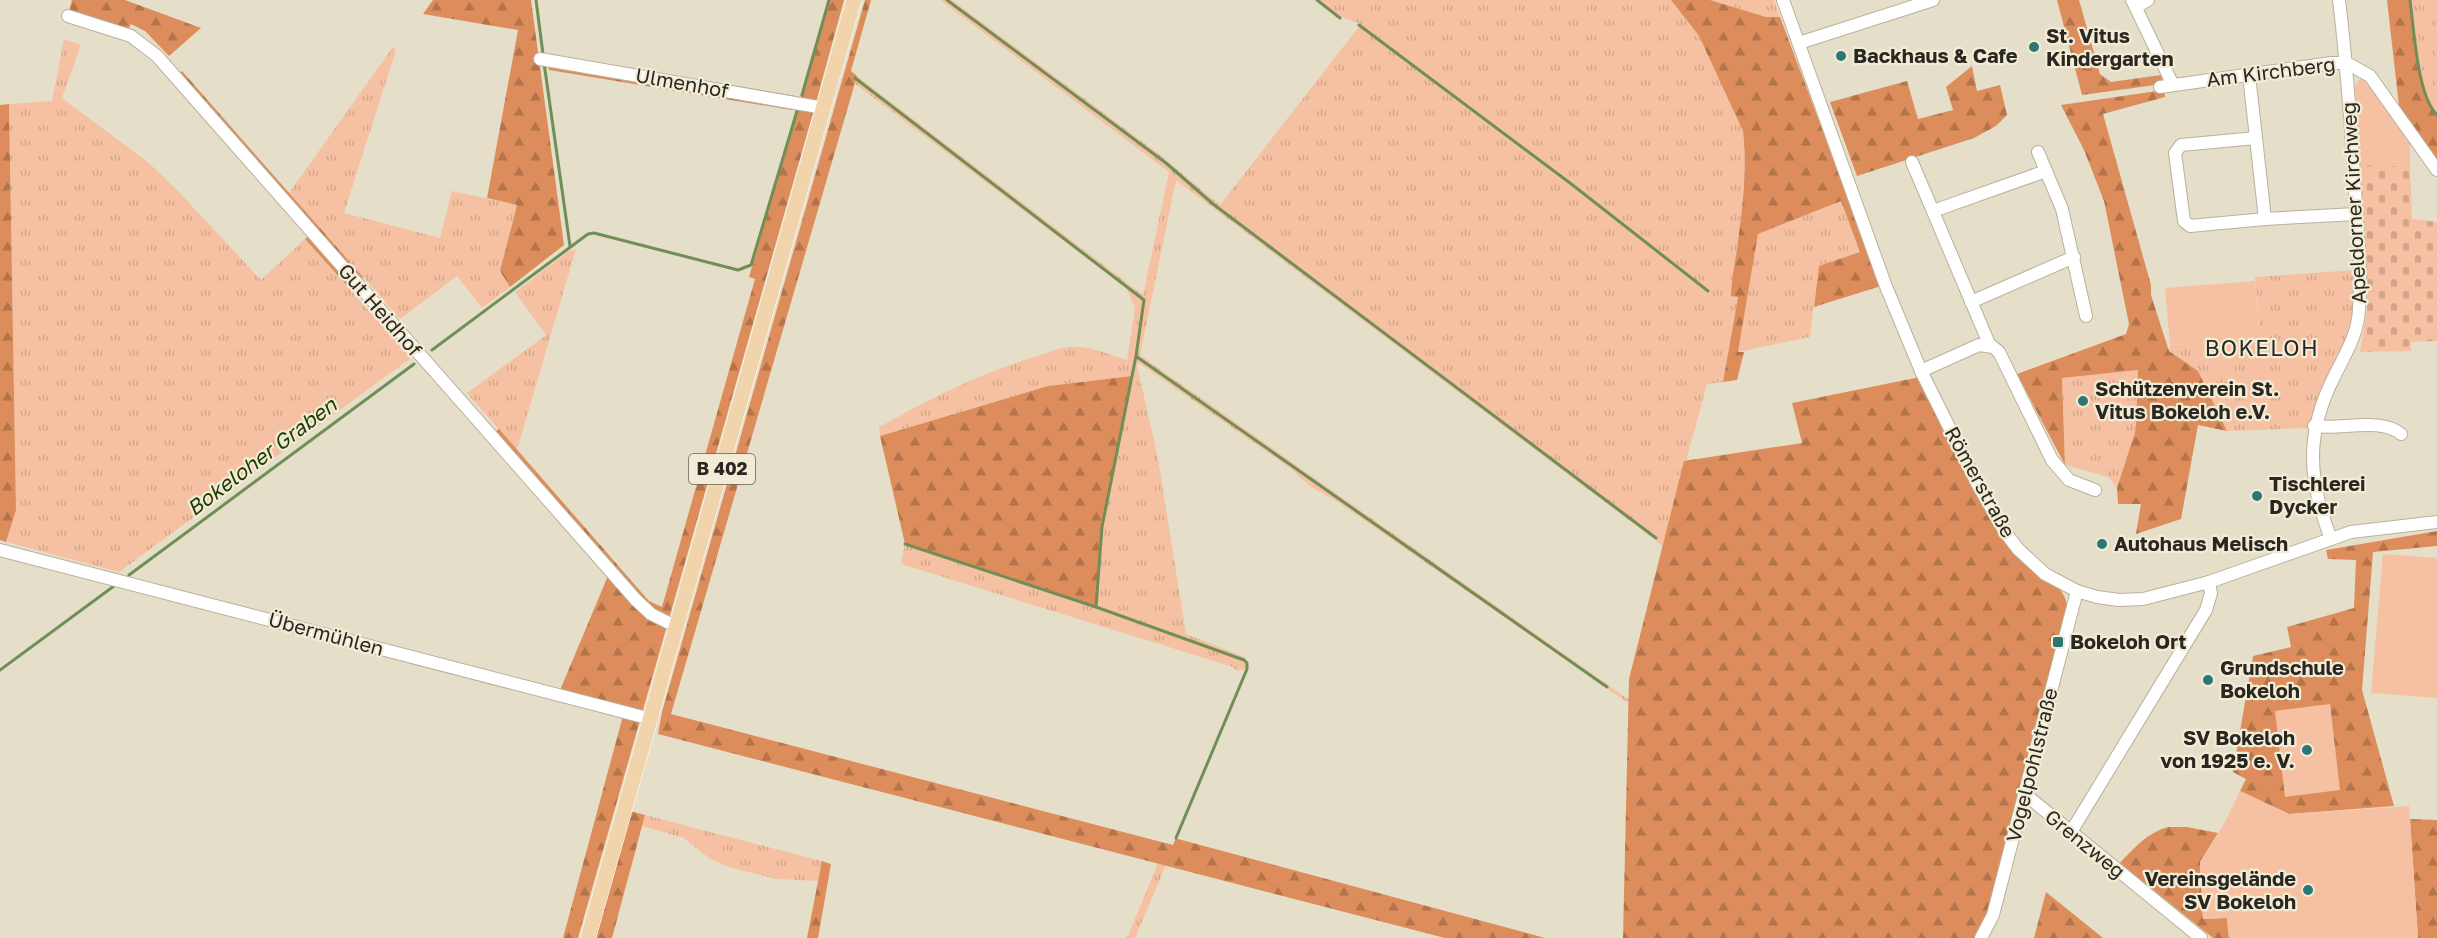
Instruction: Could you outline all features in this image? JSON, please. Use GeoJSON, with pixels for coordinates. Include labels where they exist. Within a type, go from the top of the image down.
{"type":"FeatureCollection","features":[{"type":"Feature","properties":{"kind":"main road","name":"B 402"},"geometry":{"type":"LineString","coordinates":[[588,938],[855,0]]}},
{"type":"Feature","properties":{"kind":"street","name":"Römerstraße"},"geometry":{"type":"LineString","coordinates":[[1783,0],[1885,284],[1921,371],[1978,485],[2005,532],[2018,549],[2045,574],[2077,591],[2119,600],[2143,599],[2209,582],[2351,532],[2437,522]]}},
{"type":"Feature","properties":{"kind":"street"},"geometry":{"type":"LineString","coordinates":[[1799,43],[1933,0]]}},
{"type":"Feature","properties":{"kind":"street"},"geometry":{"type":"LineString","coordinates":[[2134,3],[2148,0]]}},
{"type":"Feature","properties":{"kind":"street","name":"Apeldorner Kirchweg"},"geometry":{"type":"LineString","coordinates":[[2331,539],[2312,466],[2314,426],[2330,385],[2348,352],[2356,331],[2360,280],[2347,63],[2339,0]]}},
{"type":"Feature","properties":{"kind":"street","name":"Am Kirchberg"},"geometry":{"type":"LineString","coordinates":[[2134,3],[2166,86],[2332,63],[2347,63],[2370,76],[2437,170]]}},
{"type":"Feature","properties":{"kind":"street","name":"Gut Heidhof"},"geometry":{"type":"LineString","coordinates":[[69,16],[131,36],[157,56],[636,600],[651,614],[677,627]]}},
{"type":"Feature","properties":{"kind":"street","name":"Ulmenhof"},"geometry":{"type":"LineString","coordinates":[[540,59],[824,108]]}},
{"type":"Feature","properties":{"kind":"street"},"geometry":{"type":"LineString","coordinates":[[2249,75],[2265,219]]}},
{"type":"Feature","properties":{"kind":"street"},"geometry":{"type":"LineString","coordinates":[[2256,138],[2181,145],[2175,153],[2184,222],[2190,226],[2356,214]]}},
{"type":"Feature","properties":{"kind":"street"},"geometry":{"type":"LineString","coordinates":[[2038,152],[2062,209],[2086,316]]}},
{"type":"Feature","properties":{"kind":"street"},"geometry":{"type":"LineString","coordinates":[[1912,162],[1990,346]]}},
{"type":"Feature","properties":{"kind":"street"},"geometry":{"type":"LineString","coordinates":[[1933,211],[2046,171]]}},
{"type":"Feature","properties":{"kind":"street"},"geometry":{"type":"LineString","coordinates":[[1971,302],[2074,257]]}},
{"type":"Feature","properties":{"kind":"street"},"geometry":{"type":"LineString","coordinates":[[1921,371],[1979,345],[1990,346],[1999,352],[2052,460],[2069,480],[2095,490]]}},
{"type":"Feature","properties":{"kind":"street"},"geometry":{"type":"LineString","coordinates":[[2314,426],[2393,426],[2401,434]]}},
{"type":"Feature","properties":{"kind":"street","name":"Übermühlen"},"geometry":{"type":"LineString","coordinates":[[0,550],[651,719]]}},
{"type":"Feature","properties":{"kind":"street"},"geometry":{"type":"LineString","coordinates":[[2071,832],[2206,610],[2211,593],[2209,582]]}},
{"type":"Feature","properties":{"kind":"street","name":"Vogelpohlstraße"},"geometry":{"type":"LineString","coordinates":[[1981,938],[1993,915],[2026,795],[2077,591]]}},
{"type":"Feature","properties":{"kind":"street","name":"Grenzweg"},"geometry":{"type":"LineString","coordinates":[[2026,795],[2201,938]]}},
{"type":"Feature","properties":{"kind":"green space"},"geometry":{"type":"Polygon","coordinates":[[[72,0],[125,0],[201,28],[169,56],[145,31],[131,24],[126,34],[68,16],[72,0]]]}},
{"type":"Feature","properties":{"kind":"green space"},"geometry":{"type":"Polygon","coordinates":[[[433,0],[531,0],[564,245],[510,287],[500,271],[517,205],[487,198],[518,30],[423,14],[433,0]]]}},
{"type":"Feature","properties":{"kind":"green space"},"geometry":{"type":"Polygon","coordinates":[[[829,0],[844,0],[815,106],[578,938],[563,938],[624,712],[558,695],[610,571],[491,435],[499,429],[649,601],[662,607],[755,279],[749,277],[829,0]]]}},
{"type":"Feature","properties":{"kind":"green space"},"geometry":{"type":"Polygon","coordinates":[[[865,0],[871,0],[851,71],[857,76],[671,714],[1173,845],[1176,838],[1545,938],[1445,938],[658,734],[662,712],[865,0]]]}},
{"type":"Feature","properties":{"kind":"green space"},"geometry":{"type":"Polygon","coordinates":[[[940,0],[952,0],[1159,154],[1220,205],[1361,24],[1341,17],[1318,0],[1671,0],[1699,36],[1743,130],[1744,189],[1731,287],[1738,296],[1723,382],[1707,384],[1663,546],[1176,180],[1140,355],[1628,699],[1628,703],[1335,500],[1311,487],[1290,468],[1139,363],[1137,365],[1158,458],[1186,634],[1245,657],[1247,669],[1238,671],[1230,666],[901,564],[905,544],[1096,607],[1102,527],[1132,376],[1048,386],[880,436],[879,427],[976,378],[1057,349],[1083,347],[1127,360],[1135,308],[1126,288],[854,83],[857,76],[1143,295],[1169,172],[940,0]]]}},
{"type":"Feature","properties":{"kind":"green space"},"geometry":{"type":"Polygon","coordinates":[[[1671,0],[1710,0],[1766,17],[1780,17],[1881,286],[1814,307],[1819,266],[1860,252],[1841,201],[1758,234],[1738,352],[1744,352],[1737,380],[1723,382],[1738,297],[1731,296],[1744,186],[1743,131],[1699,36],[1671,0]]]}},
{"type":"Feature","properties":{"kind":"green space"},"geometry":{"type":"Polygon","coordinates":[[[1710,0],[1774,0],[1780,17],[1766,17],[1710,0]]]}},
{"type":"Feature","properties":{"kind":"green space"},"geometry":{"type":"Polygon","coordinates":[[[2057,0],[2079,0],[2100,74],[2111,82],[2161,75],[2163,84],[2082,95],[2057,0]]]}},
{"type":"Feature","properties":{"kind":"green space"},"geometry":{"type":"Polygon","coordinates":[[[2387,0],[2410,0],[2421,77],[2430,106],[2437,115],[2437,164],[2399,106],[2387,0]]]}},
{"type":"Feature","properties":{"kind":"green space"},"geometry":{"type":"Polygon","coordinates":[[[2410,0],[2437,0],[2437,115],[2430,106],[2421,77],[2410,0]]]}},
{"type":"Feature","properties":{"kind":"green space"},"geometry":{"type":"Polygon","coordinates":[[[64,39],[81,45],[62,98],[149,163],[261,280],[305,239],[411,358],[119,572],[6,542],[16,509],[9,104],[52,101],[64,39]]]}},
{"type":"Feature","properties":{"kind":"green space"},"geometry":{"type":"Polygon","coordinates":[[[393,47],[396,50],[344,213],[440,238],[452,191],[517,205],[500,271],[510,287],[482,308],[457,276],[400,319],[289,193],[393,47]]]}},
{"type":"Feature","properties":{"kind":"green space"},"geometry":{"type":"Polygon","coordinates":[[[547,54],[796,96],[792,110],[549,70],[547,54]]]}},
{"type":"Feature","properties":{"kind":"green space"},"geometry":{"type":"Polygon","coordinates":[[[1972,66],[1977,91],[2000,85],[2007,115],[1996,126],[1974,138],[1857,176],[1830,102],[1907,81],[1918,119],[1953,110],[1946,87],[1972,66]]]}},
{"type":"Feature","properties":{"kind":"green space"},"geometry":{"type":"Polygon","coordinates":[[[182,71],[363,277],[349,288],[305,239],[312,233],[176,77],[182,71]]]}},
{"type":"Feature","properties":{"kind":"green space"},"geometry":{"type":"Polygon","coordinates":[[[2360,79],[2365,79],[2410,142],[2410,166],[2360,165],[2355,85],[2360,79]]]}},
{"type":"Feature","properties":{"kind":"green space"},"geometry":{"type":"Polygon","coordinates":[[[2164,90],[2165,97],[2103,114],[2151,285],[2151,295],[2169,351],[2198,371],[2227,431],[2198,425],[2181,519],[2136,534],[2141,504],[2118,504],[2117,488],[2136,429],[2138,370],[2062,378],[2065,465],[2017,374],[2126,334],[2129,324],[2104,201],[2084,150],[2061,105],[2164,90]]]}},
{"type":"Feature","properties":{"kind":"green space"},"geometry":{"type":"Polygon","coordinates":[[[9,104],[16,510],[6,542],[0,540],[0,105],[9,104]]]}},
{"type":"Feature","properties":{"kind":"green space"},"geometry":{"type":"Polygon","coordinates":[[[2360,165],[2410,166],[2412,219],[2437,222],[2437,341],[2411,342],[2411,351],[2360,352],[2367,310],[2360,165]]]}},
{"type":"Feature","properties":{"kind":"green space"},"geometry":{"type":"Polygon","coordinates":[[[1841,200],[1860,253],[1819,266],[1810,337],[1738,352],[1758,234],[1841,200]]]}},
{"type":"Feature","properties":{"kind":"green space"},"geometry":{"type":"Polygon","coordinates":[[[576,249],[517,450],[467,393],[546,335],[515,292],[569,251],[576,249]]]}},
{"type":"Feature","properties":{"kind":"green space"},"geometry":{"type":"Polygon","coordinates":[[[2356,270],[2353,330],[2310,428],[2227,431],[2198,371],[2169,351],[2170,345],[2260,338],[2255,277],[2356,270]]]}},
{"type":"Feature","properties":{"kind":"green space"},"geometry":{"type":"Polygon","coordinates":[[[2255,281],[2260,338],[2170,345],[2165,288],[2255,281]]]}},
{"type":"Feature","properties":{"kind":"green space"},"geometry":{"type":"Polygon","coordinates":[[[2139,370],[2136,429],[2117,488],[2108,477],[2065,465],[2062,378],[2139,370]]]}},
{"type":"Feature","properties":{"kind":"green space"},"geometry":{"type":"Polygon","coordinates":[[[1132,376],[1102,527],[1096,607],[905,544],[880,436],[1048,386],[1132,376]]]}},
{"type":"Feature","properties":{"kind":"green space"},"geometry":{"type":"Polygon","coordinates":[[[1920,377],[2034,571],[2059,589],[2066,599],[2067,606],[1995,895],[1987,918],[1975,938],[1623,938],[1629,679],[1684,461],[1802,443],[1792,403],[1920,377]]]}},
{"type":"Feature","properties":{"kind":"green space"},"geometry":{"type":"Polygon","coordinates":[[[2437,531],[2437,546],[2373,552],[2362,690],[2394,806],[2289,814],[2240,791],[2246,779],[2233,772],[2253,656],[2291,647],[2287,627],[2354,608],[2356,560],[2328,559],[2326,550],[2437,531]]]}},
{"type":"Feature","properties":{"kind":"green space"},"geometry":{"type":"Polygon","coordinates":[[[2383,554],[2437,558],[2437,698],[2371,693],[2383,554]]]}},
{"type":"Feature","properties":{"kind":"green space","name":"SV Bokeloh von 1925 e. V."},"geometry":{"type":"Polygon","coordinates":[[[2330,704],[2340,790],[2285,797],[2275,711],[2330,704]]]}},
{"type":"Feature","properties":{"kind":"green space","name":"Vereinsgelände SV Bokeloh"},"geometry":{"type":"Polygon","coordinates":[[[2240,791],[2289,814],[2409,806],[2418,938],[2229,938],[2227,918],[2203,919],[2200,862],[2225,822],[2240,791]]]}},
{"type":"Feature","properties":{"kind":"green space"},"geometry":{"type":"Polygon","coordinates":[[[630,811],[645,815],[612,938],[594,938],[630,811]]]}},
{"type":"Feature","properties":{"kind":"green space"},"geometry":{"type":"Polygon","coordinates":[[[645,815],[822,861],[818,881],[776,879],[729,867],[710,859],[684,838],[642,826],[645,815]]]}},
{"type":"Feature","properties":{"kind":"green space"},"geometry":{"type":"Polygon","coordinates":[[[2410,819],[2437,820],[2437,938],[2418,938],[2410,819]]]}},
{"type":"Feature","properties":{"kind":"green space"},"geometry":{"type":"Polygon","coordinates":[[[2168,827],[2187,827],[2218,833],[2200,862],[2203,919],[2227,918],[2229,938],[2213,938],[2120,863],[2148,837],[2168,827]]]}},
{"type":"Feature","properties":{"kind":"green space"},"geometry":{"type":"Polygon","coordinates":[[[822,861],[831,864],[818,938],[807,938],[822,861]]]}},
{"type":"Feature","properties":{"kind":"green space"},"geometry":{"type":"Polygon","coordinates":[[[1158,863],[1166,865],[1135,938],[1127,938],[1158,863]]]}},
{"type":"Feature","properties":{"kind":"green space"},"geometry":{"type":"Polygon","coordinates":[[[2046,892],[2103,938],[2034,938],[2046,892]]]}},
{"type":"Feature","properties":{"kind":"waterway"},"geometry":{"type":"LineString","coordinates":[[536,0],[543,54]]}},
{"type":"Feature","properties":{"kind":"waterway","name":"Bokeloher Graben"},"geometry":{"type":"LineString","coordinates":[[802,95],[829,0]]}},
{"type":"Feature","properties":{"kind":"waterway"},"geometry":{"type":"LineString","coordinates":[[947,0],[1166,163],[1213,204],[1656,538]]}},
{"type":"Feature","properties":{"kind":"waterway"},"geometry":{"type":"LineString","coordinates":[[1317,0],[1340,18]]}},
{"type":"Feature","properties":{"kind":"waterway"},"geometry":{"type":"LineString","coordinates":[[2410,0],[2421,77],[2430,106],[2437,115]]}},
{"type":"Feature","properties":{"kind":"waterway"},"geometry":{"type":"LineString","coordinates":[[1359,25],[1570,183],[1708,291]]}},
{"type":"Feature","properties":{"kind":"waterway"},"geometry":{"type":"LineString","coordinates":[[544,63],[570,246]]}},
{"type":"Feature","properties":{"kind":"waterway"},"geometry":{"type":"LineString","coordinates":[[855,78],[1144,300],[1136,356],[1102,527],[1096,607]]}},
{"type":"Feature","properties":{"kind":"waterway","name":"Bokeloher Graben"},"geometry":{"type":"LineString","coordinates":[[432,350],[588,234],[594,233],[738,270],[751,265],[797,111]]}},
{"type":"Feature","properties":{"kind":"waterway"},"geometry":{"type":"LineString","coordinates":[[1137,357],[1607,687]]}},
{"type":"Feature","properties":{"kind":"waterway","name":"Bokeloher Graben"},"geometry":{"type":"LineString","coordinates":[[129,575],[414,364]]}},
{"type":"Feature","properties":{"kind":"waterway"},"geometry":{"type":"LineString","coordinates":[[905,544],[1096,607],[1247,663],[1247,669],[1176,838]]}},
{"type":"Feature","properties":{"kind":"waterway","name":"Bokeloher Graben"},"geometry":{"type":"LineString","coordinates":[[0,670],[114,586]]}},
{"type":"Feature","properties":{"kind":"place","name":"St. Vitus Kindergarten"},"geometry":{"type":"Point","coordinates":[2034,47]}},
{"type":"Feature","properties":{"kind":"place","name":"Backhaus & Cafe"},"geometry":{"type":"Point","coordinates":[1841,56]}},
{"type":"Feature","properties":{"kind":"place","name":"Schützenverein St. Vitus Bokeloh e.V."},"geometry":{"type":"Point","coordinates":[2083,401]}},
{"type":"Feature","properties":{"kind":"place","name":"Tischlerei Dycker"},"geometry":{"type":"Point","coordinates":[2257,496]}},
{"type":"Feature","properties":{"kind":"place","name":"Autohaus Melisch"},"geometry":{"type":"Point","coordinates":[2102,544]}},
{"type":"Feature","properties":{"kind":"place","name":"Bokeloh Ort"},"geometry":{"type":"Point","coordinates":[2058,642]}},
{"type":"Feature","properties":{"kind":"place","name":"Grundschule Bokeloh"},"geometry":{"type":"Point","coordinates":[2208,680]}},
{"type":"Feature","properties":{"kind":"place","name":"SV Bokeloh von 1925 e. V."},"geometry":{"type":"Point","coordinates":[2307,750]}},
{"type":"Feature","properties":{"kind":"place","name":"Vereinsgelände SV Bokeloh"},"geometry":{"type":"Point","coordinates":[2308,890]}},
{"type":"Feature","properties":{"kind":"district","name":"BOKELOH"},"geometry":{"type":"Point","coordinates":[2262,348]}}]}
